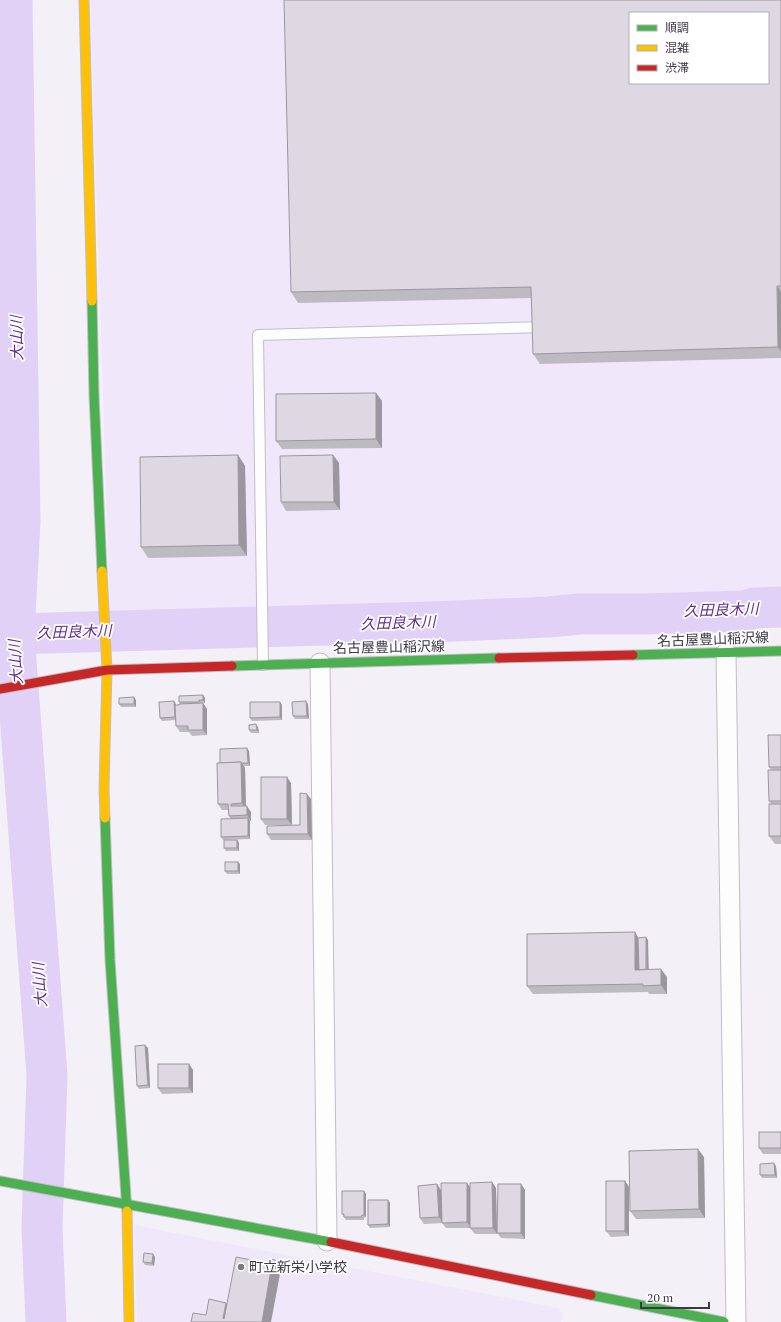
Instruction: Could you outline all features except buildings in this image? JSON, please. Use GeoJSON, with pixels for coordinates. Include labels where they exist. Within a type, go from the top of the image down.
{"type":"FeatureCollection","features":[{"type":"Feature","properties":{"kind":"street"},"geometry":{"type":"LineString","coordinates":[[84,0],[94,395],[107,670],[104,789],[110,952],[126,1204],[129,1322]]}},
{"type":"Feature","properties":{"kind":"street","name":"名古屋豊山稲沢線"},"geometry":{"type":"LineString","coordinates":[[0,689],[107,670],[781,651]]}},
{"type":"Feature","properties":{"kind":"street"},"geometry":{"type":"LineString","coordinates":[[726,653],[736,1322]]}},
{"type":"Feature","properties":{"kind":"street"},"geometry":{"type":"LineString","coordinates":[[320,663],[327,1241]]}},
{"type":"Feature","properties":{"kind":"street"},"geometry":{"type":"LineString","coordinates":[[0,1181],[327,1241],[724,1322]]}},
{"type":"Feature","properties":{"kind":"lane"},"geometry":{"type":"LineString","coordinates":[[263,665],[258,335],[551,327]]}},
{"type":"Feature","properties":{"kind":"shaded area"},"geometry":{"type":"Polygon","coordinates":[[[90,0],[781,0],[781,622],[111,644],[90,0]]]}},
{"type":"Feature","properties":{"kind":"shaded area","name":"町立新栄小学校"},"geometry":{"type":"Polygon","coordinates":[[[134,1225],[558,1308],[563,1314],[561,1322],[137,1322],[134,1225]]]}},
{"type":"Feature","properties":{"kind":"waterway","name":"大山川"},"geometry":{"type":"LineString","coordinates":[[12,0],[20,522],[14,634],[47,1075],[42,1228],[46,1322]]}},
{"type":"Feature","properties":{"kind":"waterway","name":"久田良木川"},"geometry":{"type":"LineString","coordinates":[[14,634],[430,622],[548,617],[580,614],[745,611],[755,608],[781,607]]}},
{"type":"Feature","properties":{"kind":"traffic: fast"},"geometry":{"type":"LineString","coordinates":[[92,301],[94,395],[102,571]]}},
{"type":"Feature","properties":{"kind":"traffic: fast"},"geometry":{"type":"LineString","coordinates":[[633,655],[781,651]]}},
{"type":"Feature","properties":{"kind":"traffic: fast"},"geometry":{"type":"LineString","coordinates":[[232,666],[499,658]]}},
{"type":"Feature","properties":{"kind":"traffic: fast"},"geometry":{"type":"LineString","coordinates":[[105,818],[110,960],[127,1211]]}},
{"type":"Feature","properties":{"kind":"traffic: fast"},"geometry":{"type":"LineString","coordinates":[[0,1181],[331,1242]]}},
{"type":"Feature","properties":{"kind":"traffic: fast"},"geometry":{"type":"LineString","coordinates":[[591,1295],[724,1322]]}},
{"type":"Feature","properties":{"kind":"traffic: slow"},"geometry":{"type":"LineString","coordinates":[[84,0],[92,301]]}},
{"type":"Feature","properties":{"kind":"traffic: slow"},"geometry":{"type":"LineString","coordinates":[[102,571],[107,670],[104,789],[105,818]]}},
{"type":"Feature","properties":{"kind":"traffic: slow"},"geometry":{"type":"LineString","coordinates":[[127,1211],[129,1322]]}},
{"type":"Feature","properties":{"kind":"traffic: jam"},"geometry":{"type":"LineString","coordinates":[[499,658],[633,655]]}},
{"type":"Feature","properties":{"kind":"traffic: jam"},"geometry":{"type":"LineString","coordinates":[[0,689],[107,670],[232,666]]}},
{"type":"Feature","properties":{"kind":"traffic: jam"},"geometry":{"type":"LineString","coordinates":[[331,1242],[591,1295]]}},
{"type":"Feature","properties":{"kind":"place","name":"町立新栄小学校"},"geometry":{"type":"Point","coordinates":[241,1267]}}]}
